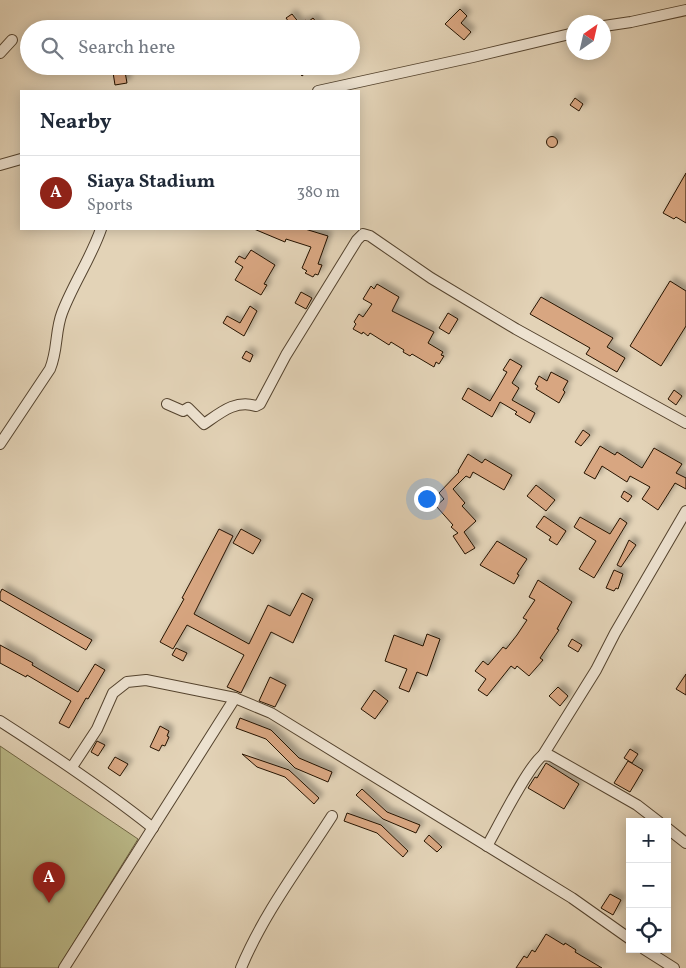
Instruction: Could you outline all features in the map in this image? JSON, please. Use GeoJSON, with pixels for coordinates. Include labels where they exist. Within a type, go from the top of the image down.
{"type":"FeatureCollection","features":[{"type":"Feature","properties":{"kind":"street"},"geometry":{"type":"LineString","coordinates":[[611,25],[686,10]]}},
{"type":"Feature","properties":{"kind":"street"},"geometry":{"type":"LineString","coordinates":[[323,90],[473,58],[566,35]]}},
{"type":"Feature","properties":{"kind":"street"},"geometry":{"type":"LineString","coordinates":[[0,53],[12,40]]}},
{"type":"Feature","properties":{"kind":"street"},"geometry":{"type":"LineString","coordinates":[[0,165],[20,159]]}},
{"type":"Feature","properties":{"kind":"street"},"geometry":{"type":"LineString","coordinates":[[0,444],[55,359],[62,313],[101,230]]}},
{"type":"Feature","properties":{"kind":"street"},"geometry":{"type":"LineString","coordinates":[[167,404],[183,411],[188,408],[204,424],[229,407],[246,402],[256,406],[260,404],[286,356],[357,240],[363,234],[370,236],[439,283],[516,330],[686,423]]}},
{"type":"Feature","properties":{"kind":"street"},"geometry":{"type":"LineString","coordinates":[[487,846],[525,780],[537,761],[544,755],[596,670],[615,633],[686,511]]}},
{"type":"Feature","properties":{"kind":"street"},"geometry":{"type":"LineString","coordinates":[[72,767],[97,729],[114,693],[127,682],[146,680],[235,698],[271,713],[572,898],[626,936]]}},
{"type":"Feature","properties":{"kind":"street"},"geometry":{"type":"LineString","coordinates":[[64,968],[235,698]]}},
{"type":"Feature","properties":{"kind":"street"},"geometry":{"type":"LineString","coordinates":[[0,721],[72,767],[153,828]]}},
{"type":"Feature","properties":{"kind":"street"},"geometry":{"type":"LineString","coordinates":[[544,755],[551,756],[637,805],[654,818]]}},
{"type":"Feature","properties":{"kind":"street"},"geometry":{"type":"LineString","coordinates":[[241,968],[253,940],[271,909],[332,816]]}},
{"type":"Feature","properties":{"kind":"street"},"geometry":{"type":"LineString","coordinates":[[671,831],[686,843]]}},
{"type":"Feature","properties":{"kind":"street"},"geometry":{"type":"LineString","coordinates":[[650,953],[674,968]]}},
{"type":"Feature","properties":{"kind":"shaded area"},"geometry":{"type":"Polygon","coordinates":[[[0,746],[138,839],[58,968],[0,968],[0,746]]]}},
{"type":"Feature","properties":{"kind":"building"},"geometry":{"type":"Polygon","coordinates":[[[460,9],[467,16],[461,23],[471,32],[464,40],[445,24],[460,9]]]}},
{"type":"Feature","properties":{"kind":"building"},"geometry":{"type":"Polygon","coordinates":[[[292,14],[297,20],[287,20],[286,18],[292,14]]]}},
{"type":"Feature","properties":{"kind":"building"},"geometry":{"type":"Polygon","coordinates":[[[113,75],[126,75],[127,83],[115,85],[113,75]]]}},
{"type":"Feature","properties":{"kind":"building"},"geometry":{"type":"Polygon","coordinates":[[[575,98],[583,104],[579,111],[570,105],[575,98]]]}},
{"type":"Feature","properties":{"kind":"building"},"geometry":{"type":"Polygon","coordinates":[[[552,136],[558,142],[552,148],[546,142],[552,136]]]}},
{"type":"Feature","properties":{"kind":"building"},"geometry":{"type":"Polygon","coordinates":[[[686,173],[686,223],[676,217],[674,219],[663,213],[686,173]]]}},
{"type":"Feature","properties":{"kind":"building"},"geometry":{"type":"Polygon","coordinates":[[[256,230],[308,230],[328,236],[318,264],[322,265],[318,275],[315,274],[313,277],[305,273],[307,271],[302,268],[311,247],[286,239],[285,242],[256,230]]]}},
{"type":"Feature","properties":{"kind":"building"},"geometry":{"type":"Polygon","coordinates":[[[251,250],[275,265],[264,284],[267,285],[261,295],[235,280],[243,267],[235,262],[239,256],[245,259],[251,250]]]}},
{"type":"Feature","properties":{"kind":"building"},"geometry":{"type":"Polygon","coordinates":[[[670,281],[686,291],[686,326],[661,366],[630,346],[670,281]]]}},
{"type":"Feature","properties":{"kind":"building"},"geometry":{"type":"Polygon","coordinates":[[[377,284],[399,297],[392,311],[434,332],[428,343],[443,352],[441,355],[444,356],[439,364],[436,362],[434,367],[412,354],[410,356],[403,352],[404,350],[391,342],[389,345],[370,333],[368,336],[363,332],[362,334],[353,329],[356,324],[354,322],[359,314],[363,317],[372,304],[363,299],[371,286],[374,289],[377,284]]]}},
{"type":"Feature","properties":{"kind":"building"},"geometry":{"type":"Polygon","coordinates":[[[301,292],[312,298],[306,309],[295,303],[301,292]]]}},
{"type":"Feature","properties":{"kind":"building"},"geometry":{"type":"Polygon","coordinates":[[[541,297],[613,338],[607,347],[625,358],[617,372],[586,354],[590,348],[530,314],[541,297]]]}},
{"type":"Feature","properties":{"kind":"building"},"geometry":{"type":"Polygon","coordinates":[[[250,306],[257,311],[244,336],[223,323],[227,316],[240,323],[250,306]]]}},
{"type":"Feature","properties":{"kind":"building"},"geometry":{"type":"Polygon","coordinates":[[[448,313],[458,319],[449,334],[439,328],[448,313]]]}},
{"type":"Feature","properties":{"kind":"building"},"geometry":{"type":"Polygon","coordinates":[[[246,351],[253,355],[250,362],[242,358],[246,351]]]}},
{"type":"Feature","properties":{"kind":"building"},"geometry":{"type":"Polygon","coordinates":[[[510,359],[522,366],[512,383],[519,388],[512,400],[535,413],[530,423],[515,414],[517,412],[500,402],[492,417],[462,399],[468,388],[490,401],[507,372],[503,370],[510,359]]]}},
{"type":"Feature","properties":{"kind":"building"},"geometry":{"type":"Polygon","coordinates":[[[551,372],[568,381],[559,403],[536,389],[538,386],[535,384],[539,376],[547,381],[551,372]]]}},
{"type":"Feature","properties":{"kind":"building"},"geometry":{"type":"Polygon","coordinates":[[[674,390],[682,396],[676,405],[668,399],[674,390]]]}},
{"type":"Feature","properties":{"kind":"building"},"geometry":{"type":"Polygon","coordinates":[[[583,430],[590,435],[581,446],[575,442],[583,430]]]}},
{"type":"Feature","properties":{"kind":"building"},"geometry":{"type":"Polygon","coordinates":[[[600,446],[615,455],[617,452],[642,468],[654,448],[682,464],[676,473],[686,478],[686,489],[675,483],[658,510],[642,499],[650,487],[630,476],[627,482],[602,466],[595,479],[584,473],[600,446]]]}},
{"type":"Feature","properties":{"kind":"building"},"geometry":{"type":"Polygon","coordinates":[[[468,454],[482,463],[485,459],[512,475],[504,490],[473,472],[470,478],[466,476],[453,489],[465,503],[462,506],[476,521],[464,532],[475,548],[465,554],[453,536],[458,533],[451,527],[453,525],[436,506],[444,499],[439,493],[459,472],[468,454]]]}},
{"type":"Feature","properties":{"kind":"building"},"geometry":{"type":"Polygon","coordinates":[[[536,485],[555,500],[546,511],[527,496],[536,485]]]}},
{"type":"Feature","properties":{"kind":"building"},"geometry":{"type":"Polygon","coordinates":[[[624,491],[632,496],[628,502],[621,497],[624,491]]]}},
{"type":"Feature","properties":{"kind":"building"},"geometry":{"type":"Polygon","coordinates":[[[544,516],[566,531],[557,545],[549,540],[551,537],[536,527],[544,516]]]}},
{"type":"Feature","properties":{"kind":"building"},"geometry":{"type":"Polygon","coordinates":[[[580,517],[610,534],[620,518],[627,523],[594,578],[579,569],[596,541],[574,527],[580,517]]]}},
{"type":"Feature","properties":{"kind":"building"},"geometry":{"type":"Polygon","coordinates":[[[219,529],[233,536],[194,614],[249,644],[268,605],[290,616],[302,593],[313,599],[293,643],[271,632],[241,693],[227,687],[244,655],[187,625],[173,649],[160,642],[219,529]]]}},
{"type":"Feature","properties":{"kind":"building"},"geometry":{"type":"Polygon","coordinates":[[[241,529],[261,540],[253,554],[233,543],[241,529]]]}},
{"type":"Feature","properties":{"kind":"building"},"geometry":{"type":"Polygon","coordinates":[[[629,540],[636,545],[621,567],[617,565],[629,540]]]}},
{"type":"Feature","properties":{"kind":"building"},"geometry":{"type":"Polygon","coordinates":[[[497,541],[527,559],[517,574],[519,575],[514,584],[480,565],[497,541]]]}},
{"type":"Feature","properties":{"kind":"building"},"geometry":{"type":"Polygon","coordinates":[[[614,570],[623,574],[618,589],[616,588],[614,591],[606,588],[614,570]]]}},
{"type":"Feature","properties":{"kind":"building"},"geometry":{"type":"Polygon","coordinates":[[[538,580],[572,602],[557,629],[559,630],[540,658],[543,660],[529,676],[517,666],[515,669],[511,666],[487,696],[478,690],[486,679],[475,671],[483,661],[488,665],[503,647],[506,649],[517,635],[527,620],[523,618],[535,600],[529,597],[538,580]]]}},
{"type":"Feature","properties":{"kind":"building"},"geometry":{"type":"Polygon","coordinates":[[[2,589],[92,640],[86,650],[0,600],[2,589]]]}},
{"type":"Feature","properties":{"kind":"building"},"geometry":{"type":"Polygon","coordinates":[[[427,634],[440,639],[427,676],[417,672],[409,692],[399,688],[407,669],[385,661],[394,635],[423,646],[427,634]]]}},
{"type":"Feature","properties":{"kind":"building"},"geometry":{"type":"Polygon","coordinates":[[[572,639],[582,645],[578,652],[568,646],[572,639]]]}},
{"type":"Feature","properties":{"kind":"building"},"geometry":{"type":"Polygon","coordinates":[[[0,645],[33,663],[32,665],[78,692],[95,664],[105,670],[69,728],[59,723],[71,701],[27,675],[26,677],[0,663],[0,645]]]}},
{"type":"Feature","properties":{"kind":"building"},"geometry":{"type":"Polygon","coordinates":[[[176,648],[187,653],[183,661],[172,655],[176,648]]]}},
{"type":"Feature","properties":{"kind":"building"},"geometry":{"type":"Polygon","coordinates":[[[686,674],[686,695],[676,689],[686,674]]]}},
{"type":"Feature","properties":{"kind":"building"},"geometry":{"type":"Polygon","coordinates":[[[270,677],[286,685],[275,707],[259,701],[270,677]]]}},
{"type":"Feature","properties":{"kind":"building"},"geometry":{"type":"Polygon","coordinates":[[[558,687],[568,696],[560,706],[549,696],[558,687]]]}},
{"type":"Feature","properties":{"kind":"building"},"geometry":{"type":"Polygon","coordinates":[[[374,690],[388,701],[375,719],[361,709],[374,690]]]}},
{"type":"Feature","properties":{"kind":"building"},"geometry":{"type":"Polygon","coordinates":[[[240,718],[271,730],[299,758],[332,772],[328,782],[295,768],[266,739],[236,728],[240,718]]]}},
{"type":"Feature","properties":{"kind":"building"},"geometry":{"type":"Polygon","coordinates":[[[160,726],[169,731],[167,736],[169,737],[165,746],[162,745],[159,751],[150,747],[160,726]]]}},
{"type":"Feature","properties":{"kind":"building"},"geometry":{"type":"Polygon","coordinates":[[[97,741],[105,745],[98,756],[91,752],[97,741]]]}},
{"type":"Feature","properties":{"kind":"building"},"geometry":{"type":"Polygon","coordinates":[[[630,749],[638,754],[632,763],[624,758],[630,749]]]}},
{"type":"Feature","properties":{"kind":"building"},"geometry":{"type":"Polygon","coordinates":[[[242,754],[289,770],[319,798],[314,804],[285,777],[257,767],[242,754]]]}},
{"type":"Feature","properties":{"kind":"building"},"geometry":{"type":"Polygon","coordinates":[[[115,757],[128,764],[120,776],[108,768],[115,757]]]}},
{"type":"Feature","properties":{"kind":"building"},"geometry":{"type":"Polygon","coordinates":[[[628,761],[643,770],[630,792],[614,783],[628,761]]]}},
{"type":"Feature","properties":{"kind":"building"},"geometry":{"type":"Polygon","coordinates":[[[546,763],[579,784],[564,809],[528,788],[546,763]]]}},
{"type":"Feature","properties":{"kind":"building"},"geometry":{"type":"Polygon","coordinates":[[[362,789],[387,812],[420,825],[416,833],[383,819],[356,795],[362,789]]]}},
{"type":"Feature","properties":{"kind":"building"},"geometry":{"type":"Polygon","coordinates":[[[347,813],[381,825],[408,851],[403,857],[377,833],[344,821],[347,813]]]}},
{"type":"Feature","properties":{"kind":"building"},"geometry":{"type":"Polygon","coordinates":[[[429,835],[442,847],[437,852],[424,841],[429,835]]]}},
{"type":"Feature","properties":{"kind":"building"},"geometry":{"type":"Polygon","coordinates":[[[610,894],[621,900],[613,915],[601,908],[610,894]]]}},
{"type":"Feature","properties":{"kind":"building"},"geometry":{"type":"Polygon","coordinates":[[[546,934],[564,945],[565,943],[576,950],[575,952],[602,968],[516,968],[524,956],[527,958],[532,950],[535,952],[546,934]]]}},
{"type":"Feature","properties":{"kind":"place","name":"Siaya Stadium"},"geometry":{"type":"Point","coordinates":[49,903]}}]}
